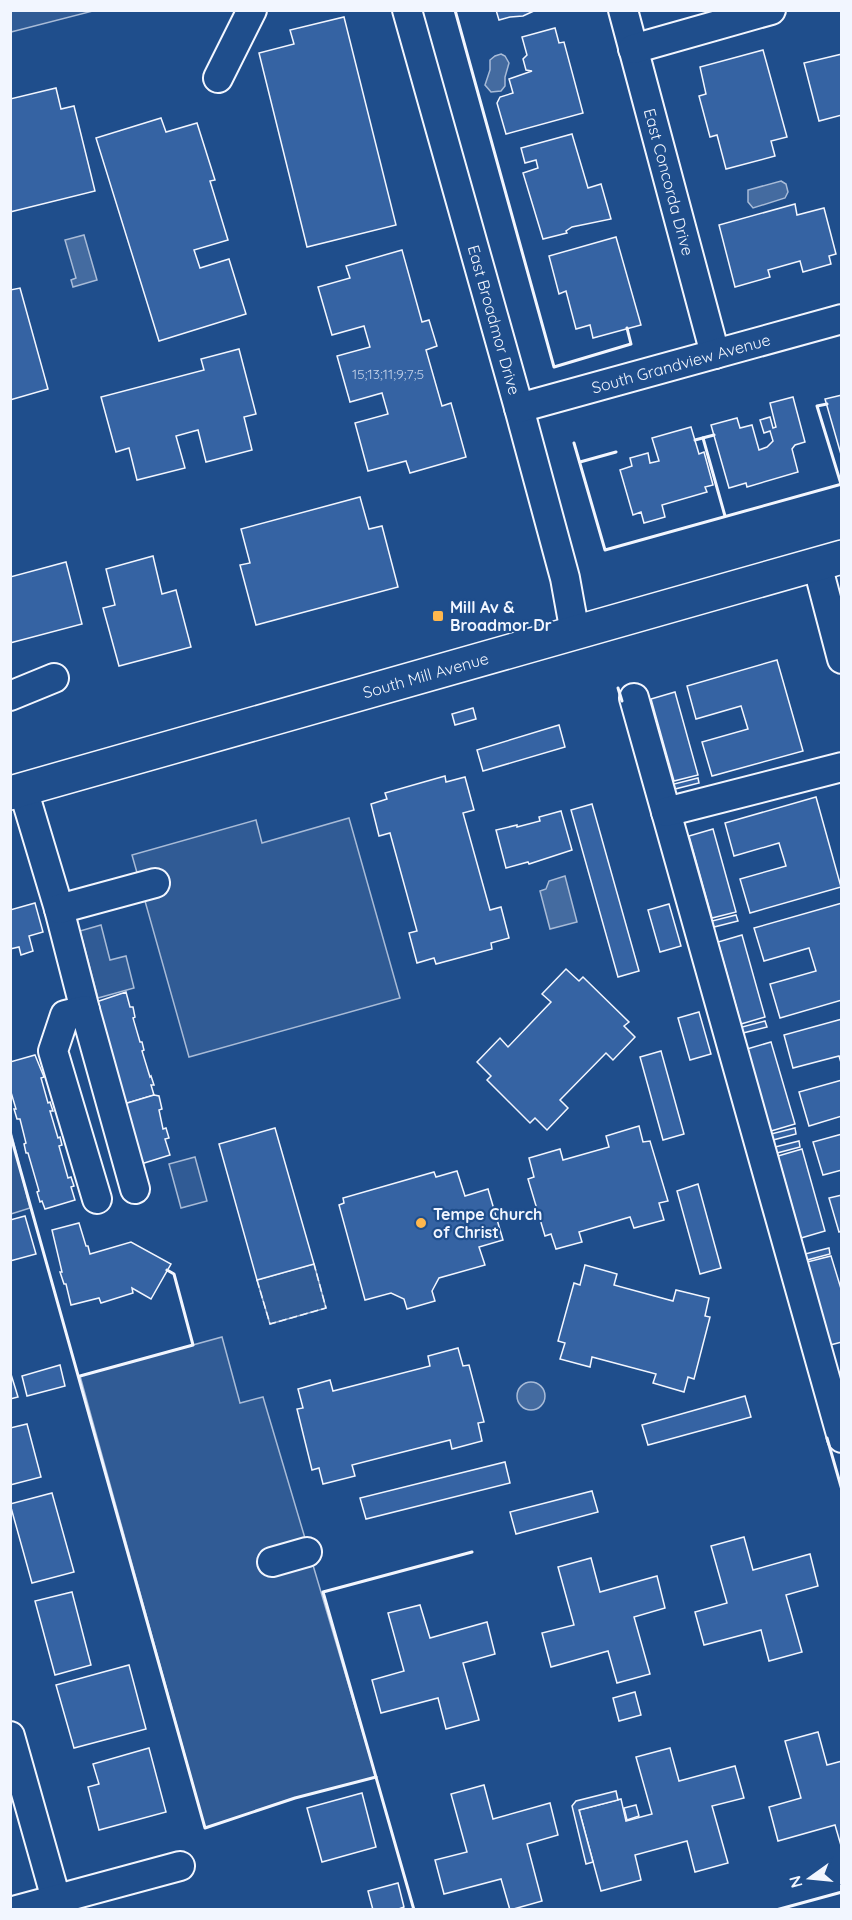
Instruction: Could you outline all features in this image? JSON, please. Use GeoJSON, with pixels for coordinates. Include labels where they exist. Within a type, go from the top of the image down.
{"type":"FeatureCollection","features":[{"type":"Feature","properties":{"kind":"main road","name":"South Mill Avenue"},"geometry":{"type":"LineString","coordinates":[[17,791],[829,561]]}},
{"type":"Feature","properties":{"kind":"street"},"geometry":{"type":"LineString","coordinates":[[218,78],[252,10]]}},
{"type":"Feature","properties":{"kind":"street","name":"East Broadmor Drive"},"geometry":{"type":"LineString","coordinates":[[407,10],[565,578],[575,633]]}},
{"type":"Feature","properties":{"kind":"street","name":"East Concorda Drive"},"geometry":{"type":"LineString","coordinates":[[623,10],[715,354]]}},
{"type":"Feature","properties":{"kind":"street"},"geometry":{"type":"LineString","coordinates":[[633,49],[771,10]]}},
{"type":"Feature","properties":{"kind":"street","name":"South Grandview Avenue"},"geometry":{"type":"LineString","coordinates":[[519,408],[842,319]]}},
{"type":"Feature","properties":{"kind":"street"},"geometry":{"type":"LineString","coordinates":[[829,561],[842,659]]}},
{"type":"Feature","properties":{"kind":"street"},"geometry":{"type":"LineString","coordinates":[[10,696],[54,678]]}},
{"type":"Feature","properties":{"kind":"street"},"geometry":{"type":"LineString","coordinates":[[634,698],[842,1438]]}},
{"type":"Feature","properties":{"kind":"street"},"geometry":{"type":"LineString","coordinates":[[666,812],[842,767]]}},
{"type":"Feature","properties":{"kind":"street"},"geometry":{"type":"LineString","coordinates":[[17,791],[58,909],[135,1189]]}},
{"type":"Feature","properties":{"kind":"street"},"geometry":{"type":"LineString","coordinates":[[58,909],[155,883]]}},
{"type":"Feature","properties":{"kind":"street"},"geometry":{"type":"LineString","coordinates":[[85,1010],[65,1015],[53,1051],[97,1199]]}},
{"type":"Feature","properties":{"kind":"street"},"geometry":{"type":"LineString","coordinates":[[272,1562],[307,1552]]}},
{"type":"Feature","properties":{"kind":"street"},"geometry":{"type":"LineString","coordinates":[[10,1736],[56,1899]]}},
{"type":"Feature","properties":{"kind":"street"},"geometry":{"type":"LineString","coordinates":[[17,1910],[180,1866]]}},
{"type":"Feature","properties":{"kind":"shaded area"},"geometry":{"type":"Polygon","coordinates":[[[11,10],[93,10],[93,11],[11,32],[11,10]]]}},
{"type":"Feature","properties":{"kind":"shaded area"},"geometry":{"type":"Polygon","coordinates":[[[501,54],[509,63],[505,86],[501,91],[491,92],[485,85],[490,70],[490,60],[501,54]]]}},
{"type":"Feature","properties":{"kind":"shaded area"},"geometry":{"type":"Polygon","coordinates":[[[781,181],[786,184],[788,192],[785,198],[753,208],[748,202],[748,190],[781,181]]]}},
{"type":"Feature","properties":{"kind":"shaded area"},"geometry":{"type":"Polygon","coordinates":[[[84,235],[97,280],[73,287],[71,280],[76,278],[65,240],[84,235]]]}},
{"type":"Feature","properties":{"kind":"shaded area"},"geometry":{"type":"Polygon","coordinates":[[[349,818],[400,998],[189,1057],[132,855],[256,820],[262,843],[349,818]]]}},
{"type":"Feature","properties":{"kind":"shaded area"},"geometry":{"type":"Polygon","coordinates":[[[565,876],[577,922],[550,929],[540,891],[546,889],[549,881],[565,876]]]}},
{"type":"Feature","properties":{"kind":"shaded area"},"geometry":{"type":"Polygon","coordinates":[[[101,925],[110,960],[126,956],[134,988],[98,998],[80,931],[101,925]]]}},
{"type":"Feature","properties":{"kind":"shaded area"},"geometry":{"type":"Polygon","coordinates":[[[11,1132],[30,1208],[10,1214],[11,1132]]]}},
{"type":"Feature","properties":{"kind":"shaded area"},"geometry":{"type":"Polygon","coordinates":[[[195,1157],[207,1201],[181,1208],[169,1164],[195,1157]]]}},
{"type":"Feature","properties":{"kind":"shaded area"},"geometry":{"type":"Polygon","coordinates":[[[314,1264],[326,1308],[270,1324],[257,1280],[314,1264]]]}},
{"type":"Feature","properties":{"kind":"shaded area"},"geometry":{"type":"Polygon","coordinates":[[[222,1337],[240,1403],[263,1397],[376,1777],[295,1798],[205,1828],[80,1376],[222,1337]]]}},
{"type":"Feature","properties":{"kind":"shaded area"},"geometry":{"type":"Polygon","coordinates":[[[531,1382],[541,1386],[545,1396],[541,1406],[531,1410],[521,1406],[517,1396],[521,1386],[531,1382]]]}},
{"type":"Feature","properties":{"kind":"building"},"geometry":{"type":"Polygon","coordinates":[[[496,10],[536,10],[523,16],[499,20],[496,10]]]}},
{"type":"Feature","properties":{"kind":"building"},"geometry":{"type":"Polygon","coordinates":[[[344,17],[396,225],[307,247],[259,53],[294,44],[290,30],[344,17]]]}},
{"type":"Feature","properties":{"kind":"building"},"geometry":{"type":"Polygon","coordinates":[[[555,28],[559,43],[564,42],[583,113],[506,134],[497,103],[500,97],[513,93],[509,79],[532,71],[526,70],[523,59],[527,55],[522,37],[555,28]]]}},
{"type":"Feature","properties":{"kind":"building"},"geometry":{"type":"Polygon","coordinates":[[[763,50],[787,137],[771,141],[775,156],[726,169],[717,135],[710,137],[699,96],[706,94],[700,67],[763,50]]]}},
{"type":"Feature","properties":{"kind":"building"},"geometry":{"type":"Polygon","coordinates":[[[842,54],[842,115],[819,121],[804,63],[842,54]]]}},
{"type":"Feature","properties":{"kind":"building"},"geometry":{"type":"Polygon","coordinates":[[[56,88],[61,109],[74,106],[95,191],[10,212],[10,99],[56,88]]]}},
{"type":"Feature","properties":{"kind":"building"},"geometry":{"type":"Polygon","coordinates":[[[161,118],[166,132],[197,123],[215,180],[210,181],[228,240],[194,250],[200,268],[229,259],[246,314],[159,341],[96,138],[161,118]]]}},
{"type":"Feature","properties":{"kind":"building"},"geometry":{"type":"Polygon","coordinates":[[[572,134],[588,188],[601,184],[611,219],[572,227],[566,231],[567,233],[543,239],[523,173],[538,168],[536,160],[525,163],[521,148],[572,134]]]}},
{"type":"Feature","properties":{"kind":"building"},"geometry":{"type":"Polygon","coordinates":[[[795,204],[797,215],[824,208],[836,254],[829,256],[831,264],[803,272],[800,261],[768,270],[770,277],[735,287],[719,225],[795,204]]]}},
{"type":"Feature","properties":{"kind":"building"},"geometry":{"type":"Polygon","coordinates":[[[616,237],[641,325],[593,338],[590,325],[576,329],[566,291],[559,294],[549,256],[616,237]]]}},
{"type":"Feature","properties":{"kind":"building"},"geometry":{"type":"Polygon","coordinates":[[[402,250],[422,322],[429,320],[437,346],[426,350],[442,406],[451,403],[466,457],[410,473],[406,461],[368,471],[355,423],[388,414],[382,393],[350,402],[337,356],[370,347],[364,326],[332,335],[318,287],[350,278],[346,266],[402,250]]]}},
{"type":"Feature","properties":{"kind":"building"},"geometry":{"type":"Polygon","coordinates":[[[20,288],[48,389],[10,400],[10,290],[20,288]]]}},
{"type":"Feature","properties":{"kind":"building"},"geometry":{"type":"Polygon","coordinates":[[[239,349],[256,414],[244,417],[252,450],[206,462],[198,430],[176,436],[185,468],[137,480],[129,448],[116,452],[101,397],[204,370],[201,359],[239,349]]]}},
{"type":"Feature","properties":{"kind":"building"},"geometry":{"type":"Polygon","coordinates":[[[842,395],[842,458],[825,399],[842,395]]]}},
{"type":"Feature","properties":{"kind":"building"},"geometry":{"type":"Polygon","coordinates":[[[793,397],[805,442],[795,445],[792,449],[798,472],[747,487],[746,483],[729,488],[711,425],[737,418],[740,428],[752,425],[759,450],[767,447],[773,441],[770,431],[764,433],[760,420],[770,417],[773,428],[776,427],[770,403],[793,397]]]}},
{"type":"Feature","properties":{"kind":"building"},"geometry":{"type":"Polygon","coordinates":[[[691,427],[699,454],[704,452],[713,485],[705,487],[707,492],[662,505],[665,517],[644,523],[641,512],[633,515],[620,470],[632,466],[630,458],[648,453],[650,463],[659,461],[652,438],[691,427]]]}},
{"type":"Feature","properties":{"kind":"building"},"geometry":{"type":"Polygon","coordinates":[[[360,497],[369,529],[382,526],[398,587],[256,625],[240,565],[250,563],[241,529],[360,497]]]}},
{"type":"Feature","properties":{"kind":"building"},"geometry":{"type":"Polygon","coordinates":[[[153,556],[162,594],[176,590],[191,647],[119,666],[103,608],[115,605],[106,569],[153,556]]]}},
{"type":"Feature","properties":{"kind":"building"},"geometry":{"type":"Polygon","coordinates":[[[66,562],[82,624],[10,643],[10,577],[66,562]]]}},
{"type":"Feature","properties":{"kind":"building"},"geometry":{"type":"Polygon","coordinates":[[[777,660],[803,751],[712,776],[702,742],[748,729],[741,706],[696,719],[687,686],[777,660]]]}},
{"type":"Feature","properties":{"kind":"building"},"geometry":{"type":"Polygon","coordinates":[[[675,692],[698,775],[674,781],[651,699],[675,692]]]}},
{"type":"Feature","properties":{"kind":"building"},"geometry":{"type":"Polygon","coordinates":[[[473,708],[476,719],[455,725],[452,714],[473,708]]]}},
{"type":"Feature","properties":{"kind":"building"},"geometry":{"type":"Polygon","coordinates":[[[559,725],[565,747],[483,771],[477,750],[559,725]]]}},
{"type":"Feature","properties":{"kind":"building"},"geometry":{"type":"Polygon","coordinates":[[[445,776],[446,782],[465,777],[474,810],[463,813],[490,910],[501,907],[509,938],[491,943],[492,949],[436,964],[434,958],[417,963],[409,933],[417,931],[390,833],[379,836],[371,804],[387,799],[385,793],[445,776]]]}},
{"type":"Feature","properties":{"kind":"building"},"geometry":{"type":"Polygon","coordinates":[[[698,778],[699,783],[675,789],[674,784],[698,778]]]}},
{"type":"Feature","properties":{"kind":"building"},"geometry":{"type":"Polygon","coordinates":[[[816,797],[841,887],[750,913],[740,879],[786,866],[779,843],[734,856],[725,823],[816,797]]]}},
{"type":"Feature","properties":{"kind":"building"},"geometry":{"type":"Polygon","coordinates":[[[592,804],[639,971],[618,977],[571,810],[592,804]]]}},
{"type":"Feature","properties":{"kind":"building"},"geometry":{"type":"Polygon","coordinates":[[[561,811],[572,850],[529,864],[528,862],[506,868],[496,830],[540,821],[539,817],[561,811]]]}},
{"type":"Feature","properties":{"kind":"building"},"geometry":{"type":"Polygon","coordinates":[[[713,829],[736,912],[712,918],[689,836],[713,829]]]}},
{"type":"Feature","properties":{"kind":"building"},"geometry":{"type":"Polygon","coordinates":[[[35,903],[43,932],[29,936],[33,951],[21,955],[19,947],[10,949],[10,910],[35,903]]]}},
{"type":"Feature","properties":{"kind":"building"},"geometry":{"type":"Polygon","coordinates":[[[842,903],[842,1000],[780,1018],[770,984],[816,971],[809,948],[764,961],[754,928],[842,903]]]}},
{"type":"Feature","properties":{"kind":"building"},"geometry":{"type":"Polygon","coordinates":[[[669,904],[681,946],[660,952],[648,910],[669,904]]]}},
{"type":"Feature","properties":{"kind":"building"},"geometry":{"type":"Polygon","coordinates":[[[736,915],[738,921],[714,927],[712,921],[736,915]]]}},
{"type":"Feature","properties":{"kind":"building"},"geometry":{"type":"Polygon","coordinates":[[[742,935],[765,1017],[741,1024],[718,942],[742,935]]]}},
{"type":"Feature","properties":{"kind":"building"},"geometry":{"type":"Polygon","coordinates":[[[566,969],[579,981],[583,977],[629,1022],[624,1026],[635,1037],[613,1060],[606,1053],[560,1100],[568,1108],[547,1130],[535,1118],[530,1123],[487,1080],[491,1076],[477,1062],[500,1038],[508,1047],[551,1002],[542,994],[566,969]]]}},
{"type":"Feature","properties":{"kind":"building"},"geometry":{"type":"Polygon","coordinates":[[[126,992],[130,1007],[133,1007],[135,1017],[133,1018],[154,1085],[151,1085],[154,1095],[124,1104],[96,1002],[126,992]]]}},
{"type":"Feature","properties":{"kind":"building"},"geometry":{"type":"Polygon","coordinates":[[[699,1012],[711,1054],[690,1060],[678,1018],[699,1012]]]}},
{"type":"Feature","properties":{"kind":"building"},"geometry":{"type":"Polygon","coordinates":[[[842,1019],[842,1066],[839,1056],[793,1068],[784,1035],[842,1019]]]}},
{"type":"Feature","properties":{"kind":"building"},"geometry":{"type":"Polygon","coordinates":[[[765,1021],[767,1027],[743,1033],[742,1027],[765,1021]]]}},
{"type":"Feature","properties":{"kind":"building"},"geometry":{"type":"Polygon","coordinates":[[[771,1042],[795,1124],[771,1131],[747,1049],[771,1042]]]}},
{"type":"Feature","properties":{"kind":"building"},"geometry":{"type":"Polygon","coordinates":[[[661,1051],[684,1134],[663,1140],[640,1057],[661,1051]]]}},
{"type":"Feature","properties":{"kind":"building"},"geometry":{"type":"Polygon","coordinates":[[[35,1055],[44,1077],[41,1078],[48,1103],[50,1102],[53,1111],[50,1111],[58,1138],[60,1137],[62,1145],[59,1146],[68,1178],[71,1177],[74,1186],[71,1187],[75,1200],[45,1209],[37,1192],[39,1191],[28,1153],[26,1153],[20,1119],[17,1119],[10,1089],[10,1062],[35,1055]]]}},
{"type":"Feature","properties":{"kind":"building"},"geometry":{"type":"Polygon","coordinates":[[[842,1080],[842,1116],[809,1126],[799,1092],[842,1080]]]}},
{"type":"Feature","properties":{"kind":"building"},"geometry":{"type":"Polygon","coordinates":[[[154,1095],[159,1096],[162,1109],[159,1110],[163,1129],[166,1128],[169,1138],[165,1139],[170,1155],[141,1164],[124,1104],[154,1095]]]}},
{"type":"Feature","properties":{"kind":"building"},"geometry":{"type":"Polygon","coordinates":[[[639,1126],[643,1142],[650,1141],[668,1201],[659,1203],[664,1220],[634,1228],[630,1217],[579,1232],[582,1242],[556,1249],[551,1234],[545,1236],[528,1179],[534,1177],[529,1158],[560,1149],[563,1160],[609,1147],[606,1136],[639,1126]]]}},
{"type":"Feature","properties":{"kind":"building"},"geometry":{"type":"Polygon","coordinates":[[[275,1128],[314,1264],[257,1280],[219,1144],[275,1128]]]}},
{"type":"Feature","properties":{"kind":"building"},"geometry":{"type":"Polygon","coordinates":[[[795,1128],[796,1134],[773,1140],[771,1134],[795,1128]]]}},
{"type":"Feature","properties":{"kind":"building"},"geometry":{"type":"Polygon","coordinates":[[[842,1134],[842,1170],[823,1175],[813,1142],[842,1134]]]}},
{"type":"Feature","properties":{"kind":"building"},"geometry":{"type":"Polygon","coordinates":[[[799,1141],[800,1147],[777,1153],[775,1147],[799,1141]]]}},
{"type":"Feature","properties":{"kind":"building"},"geometry":{"type":"Polygon","coordinates":[[[802,1149],[825,1231],[801,1238],[778,1156],[802,1149]]]}},
{"type":"Feature","properties":{"kind":"building","name":"Tempe Church of Christ"},"geometry":{"type":"Polygon","coordinates":[[[457,1171],[465,1196],[488,1189],[503,1240],[479,1247],[485,1265],[439,1278],[432,1291],[435,1301],[407,1309],[404,1299],[391,1293],[365,1300],[339,1205],[344,1203],[343,1198],[434,1172],[436,1177],[457,1171]]]}},
{"type":"Feature","properties":{"kind":"building"},"geometry":{"type":"Polygon","coordinates":[[[698,1184],[721,1268],[700,1274],[677,1191],[698,1184]]]}},
{"type":"Feature","properties":{"kind":"building"},"geometry":{"type":"Polygon","coordinates":[[[842,1195],[842,1231],[839,1232],[829,1198],[842,1195]]]}},
{"type":"Feature","properties":{"kind":"building"},"geometry":{"type":"Polygon","coordinates":[[[25,1216],[36,1254],[10,1261],[10,1220],[25,1216]]]}},
{"type":"Feature","properties":{"kind":"building"},"geometry":{"type":"Polygon","coordinates":[[[79,1223],[90,1254],[131,1242],[171,1264],[151,1299],[132,1288],[133,1293],[101,1303],[99,1298],[71,1305],[66,1284],[60,1272],[62,1272],[52,1230],[79,1223]]]}},
{"type":"Feature","properties":{"kind":"building"},"geometry":{"type":"Polygon","coordinates":[[[829,1248],[830,1254],[807,1260],[805,1254],[829,1248]]]}},
{"type":"Feature","properties":{"kind":"building"},"geometry":{"type":"Polygon","coordinates":[[[831,1256],[842,1292],[842,1342],[830,1345],[807,1262],[831,1256]]]}},
{"type":"Feature","properties":{"kind":"building"},"geometry":{"type":"Polygon","coordinates":[[[585,1265],[617,1274],[614,1285],[673,1301],[676,1290],[709,1298],[705,1316],[710,1317],[694,1379],[688,1377],[684,1392],[653,1383],[656,1374],[592,1357],[590,1367],[560,1359],[565,1343],[558,1341],[574,1283],[580,1285],[585,1265]]]}},
{"type":"Feature","properties":{"kind":"building"},"geometry":{"type":"Polygon","coordinates":[[[458,1348],[463,1366],[469,1365],[484,1422],[478,1423],[482,1441],[452,1449],[450,1440],[352,1465],[355,1476],[323,1484],[319,1468],[312,1470],[297,1409],[303,1408],[298,1389],[330,1380],[333,1391],[430,1366],[428,1356],[458,1348]]]}},
{"type":"Feature","properties":{"kind":"building"},"geometry":{"type":"Polygon","coordinates":[[[60,1365],[65,1386],[27,1396],[22,1376],[60,1365]]]}},
{"type":"Feature","properties":{"kind":"building"},"geometry":{"type":"Polygon","coordinates":[[[10,1371],[18,1397],[10,1399],[10,1371]]]}},
{"type":"Feature","properties":{"kind":"building"},"geometry":{"type":"Polygon","coordinates":[[[745,1396],[751,1417],[648,1445],[642,1425],[745,1396]]]}},
{"type":"Feature","properties":{"kind":"building"},"geometry":{"type":"Polygon","coordinates":[[[27,1424],[41,1477],[10,1485],[10,1428],[27,1424]]]}},
{"type":"Feature","properties":{"kind":"building"},"geometry":{"type":"Polygon","coordinates":[[[505,1462],[510,1483],[366,1519],[360,1498],[505,1462]]]}},
{"type":"Feature","properties":{"kind":"building"},"geometry":{"type":"Polygon","coordinates":[[[592,1491],[598,1512],[516,1534],[510,1512],[592,1491]]]}},
{"type":"Feature","properties":{"kind":"building"},"geometry":{"type":"Polygon","coordinates":[[[52,1493],[74,1572],[32,1583],[10,1504],[52,1493]]]}},
{"type":"Feature","properties":{"kind":"building"},"geometry":{"type":"Polygon","coordinates":[[[744,1537],[753,1570],[810,1554],[818,1586],[786,1595],[802,1652],[769,1661],[761,1630],[704,1645],[695,1612],[727,1603],[711,1546],[744,1537]]]}},
{"type":"Feature","properties":{"kind":"building"},"geometry":{"type":"Polygon","coordinates":[[[591,1558],[600,1592],[657,1576],[665,1608],[634,1617],[650,1674],[617,1683],[608,1651],[551,1667],[542,1633],[574,1625],[558,1567],[591,1558]]]}},
{"type":"Feature","properties":{"kind":"building"},"geometry":{"type":"Polygon","coordinates":[[[72,1592],[91,1665],[55,1675],[35,1601],[72,1592]]]}},
{"type":"Feature","properties":{"kind":"building"},"geometry":{"type":"Polygon","coordinates":[[[420,1605],[430,1638],[487,1622],[495,1654],[463,1663],[479,1720],[446,1729],[438,1698],[381,1713],[372,1680],[404,1671],[388,1613],[420,1605]]]}},
{"type":"Feature","properties":{"kind":"building"},"geometry":{"type":"Polygon","coordinates":[[[129,1665],[146,1729],[74,1748],[56,1685],[129,1665]]]}},
{"type":"Feature","properties":{"kind":"building"},"geometry":{"type":"Polygon","coordinates":[[[635,1692],[641,1715],[619,1721],[613,1698],[635,1692]]]}},
{"type":"Feature","properties":{"kind":"building"},"geometry":{"type":"Polygon","coordinates":[[[818,1732],[827,1765],[842,1761],[842,1849],[835,1825],[778,1841],[769,1807],[801,1798],[785,1741],[818,1732]]]}},
{"type":"Feature","properties":{"kind":"building"},"geometry":{"type":"Polygon","coordinates":[[[149,1748],[166,1812],[99,1830],[88,1787],[99,1784],[93,1764],[149,1748]]]}},
{"type":"Feature","properties":{"kind":"building"},"geometry":{"type":"Polygon","coordinates":[[[670,1748],[679,1781],[735,1766],[744,1798],[712,1806],[728,1863],[695,1872],[687,1841],[635,1855],[641,1880],[601,1891],[579,1810],[621,1799],[626,1821],[652,1814],[636,1757],[670,1748]]]}},
{"type":"Feature","properties":{"kind":"building"},"geometry":{"type":"Polygon","coordinates":[[[484,1785],[493,1819],[550,1803],[558,1835],[527,1844],[542,1901],[510,1910],[501,1879],[444,1894],[435,1860],[467,1852],[451,1794],[484,1785]]]}},
{"type":"Feature","properties":{"kind":"building"},"geometry":{"type":"Polygon","coordinates":[[[616,1791],[618,1800],[579,1810],[593,1862],[586,1864],[572,1806],[576,1801],[616,1791]]]}},
{"type":"Feature","properties":{"kind":"building"},"geometry":{"type":"Polygon","coordinates":[[[362,1793],[376,1847],[322,1862],[307,1808],[362,1793]]]}},
{"type":"Feature","properties":{"kind":"building"},"geometry":{"type":"Polygon","coordinates":[[[636,1805],[639,1816],[627,1820],[624,1808],[636,1805]]]}},
{"type":"Feature","properties":{"kind":"building"},"geometry":{"type":"Polygon","coordinates":[[[398,1883],[404,1907],[396,1910],[373,1910],[368,1891],[398,1883]]]}},
{"type":"Feature","properties":{"kind":"fence"},"geometry":{"type":"LineString","coordinates":[[257,1280],[270,1324],[326,1308],[314,1264]]}},
{"type":"Feature","properties":{"kind":"wall"},"geometry":{"type":"LineString","coordinates":[[455,10],[554,367],[631,344],[627,328]]}},
{"type":"Feature","properties":{"kind":"wall"},"geometry":{"type":"LineString","coordinates":[[827,404],[817,406],[841,484]]}},
{"type":"Feature","properties":{"kind":"wall"},"geometry":{"type":"LineString","coordinates":[[695,440],[714,435]]}},
{"type":"Feature","properties":{"kind":"wall"},"geometry":{"type":"LineString","coordinates":[[703,438],[725,516]]}},
{"type":"Feature","properties":{"kind":"wall"},"geometry":{"type":"LineString","coordinates":[[574,443],[605,550],[842,484]]}},
{"type":"Feature","properties":{"kind":"wall"},"geometry":{"type":"LineString","coordinates":[[580,462],[616,452]]}},
{"type":"Feature","properties":{"kind":"wall"},"geometry":{"type":"LineString","coordinates":[[618,688],[622,701]]}},
{"type":"Feature","properties":{"kind":"wall"},"geometry":{"type":"LineString","coordinates":[[10,1133],[205,1828],[295,1798],[376,1777]]}},
{"type":"Feature","properties":{"kind":"wall"},"geometry":{"type":"LineString","coordinates":[[80,1376],[193,1345],[174,1274],[167,1270]]}},
{"type":"Feature","properties":{"kind":"wall"},"geometry":{"type":"LineString","coordinates":[[827,1438],[842,1490]]}},
{"type":"Feature","properties":{"kind":"wall"},"geometry":{"type":"LineString","coordinates":[[414,1910],[323,1592],[472,1552]]}},
{"type":"Feature","properties":{"kind":"wall"},"geometry":{"type":"LineString","coordinates":[[776,1910],[842,1892]]}},
{"type":"Feature","properties":{"kind":"place","name":"Mill Av & Broadmor Dr"},"geometry":{"type":"Point","coordinates":[438,616]}},
{"type":"Feature","properties":{"kind":"place","name":"Tempe Church of Christ"},"geometry":{"type":"Point","coordinates":[421,1223]}}]}
